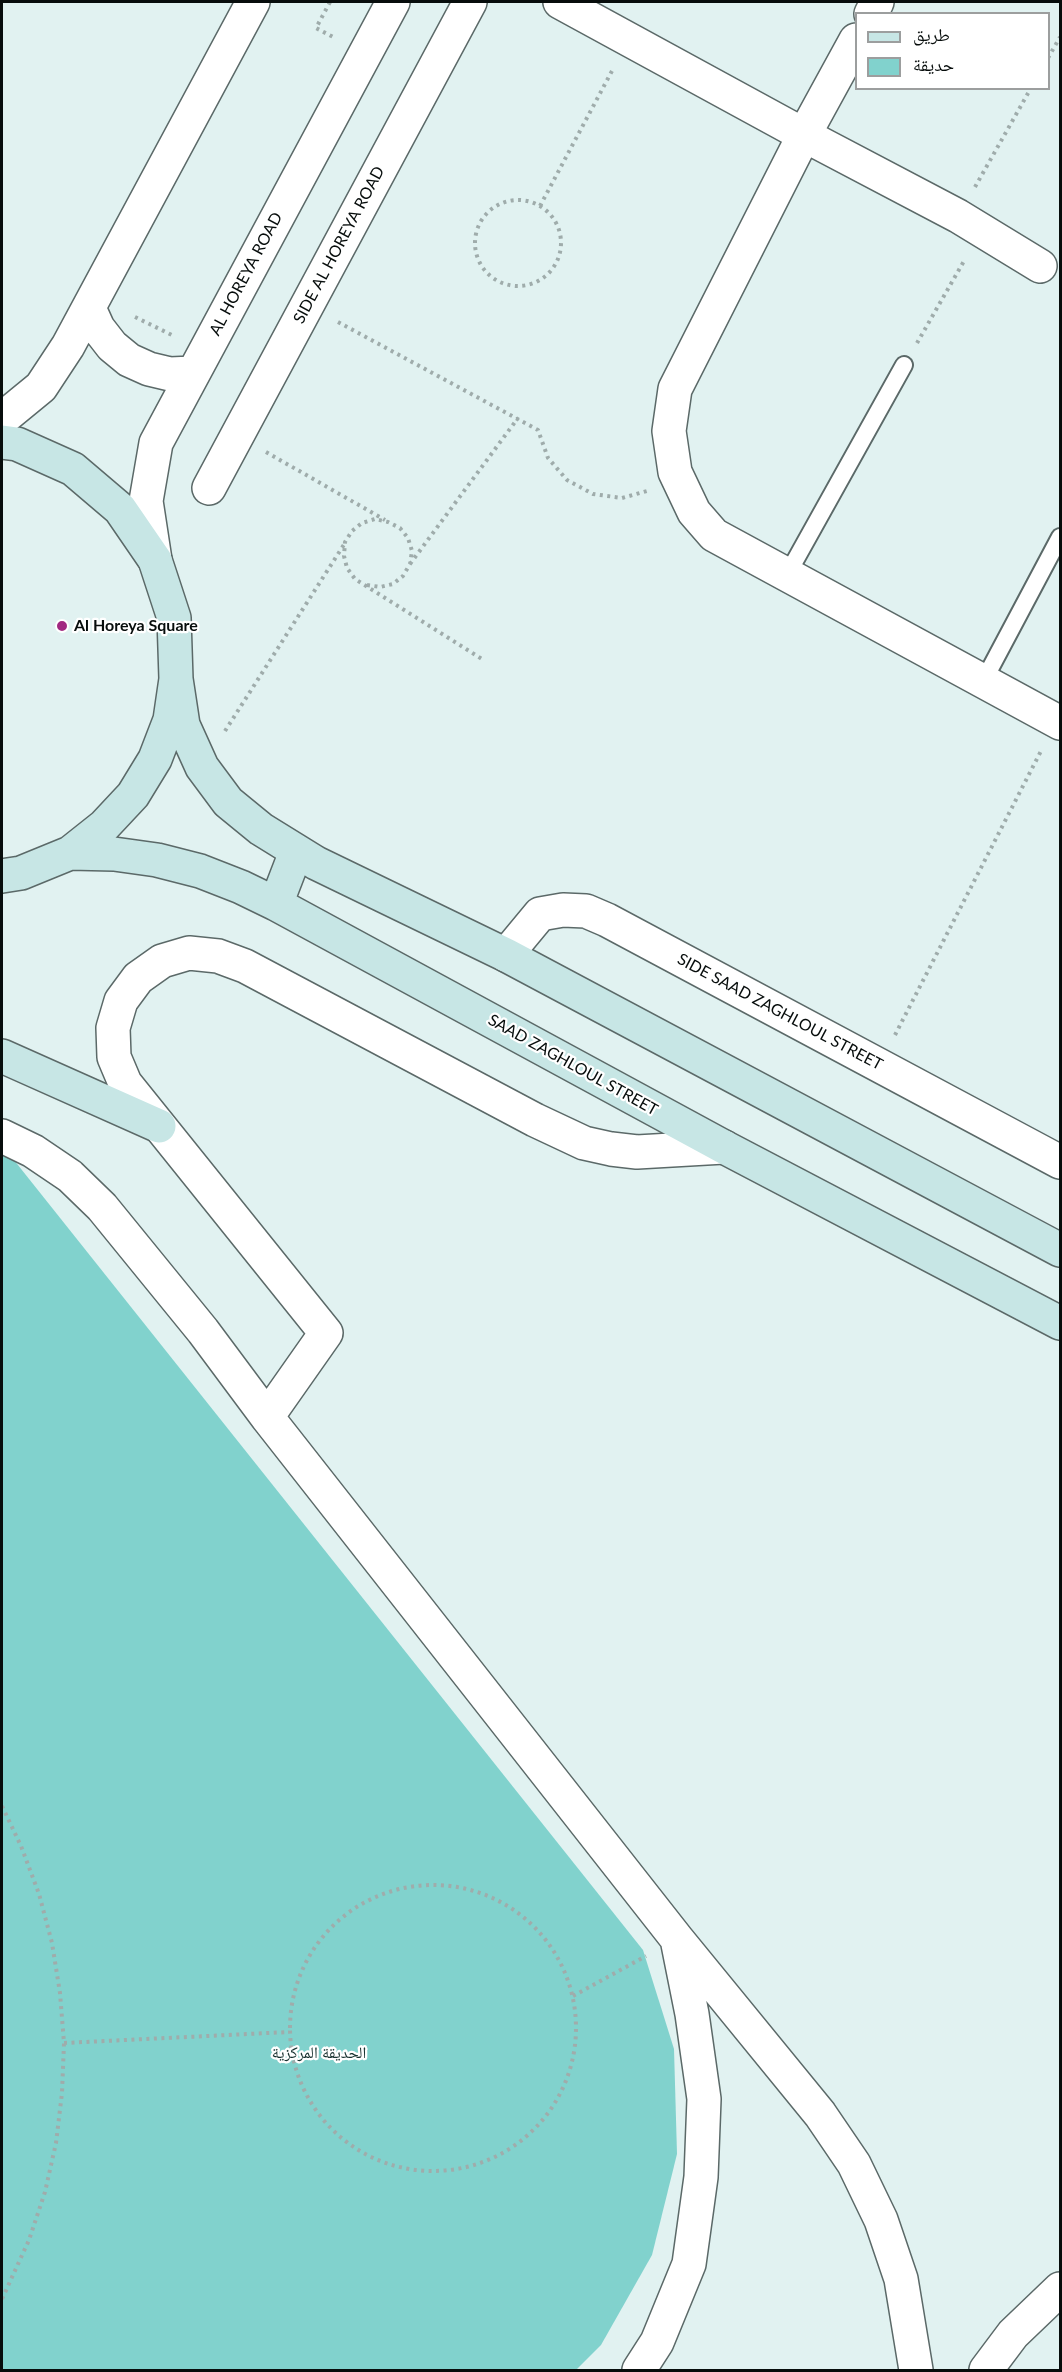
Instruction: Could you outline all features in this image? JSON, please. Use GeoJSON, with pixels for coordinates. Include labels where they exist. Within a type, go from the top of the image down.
{"type":"FeatureCollection","features":[{"type":"Feature","properties":{"kind":"main road"},"geometry":{"type":"LineString","coordinates":[[2,442],[17,444],[73,470],[120,509],[155,560],[174,618],[176,679],[183,725],[202,767],[228,802],[261,829],[296,852],[506,955],[1060,1250]]}},
{"type":"Feature","properties":{"kind":"main road"},"geometry":{"type":"LineString","coordinates":[[2,876],[21,873],[70,853],[104,826],[133,795],[155,759],[170,720],[176,679]]}},
{"type":"Feature","properties":{"kind":"main road"},"geometry":{"type":"LineString","coordinates":[[276,904],[296,852]]}},
{"type":"Feature","properties":{"kind":"main road","name":"SAAD ZAGHLOUL STREET"},"geometry":{"type":"LineString","coordinates":[[70,853],[114,854],[157,860],[200,871],[276,904],[724,1147],[1060,1323]]}},
{"type":"Feature","properties":{"kind":"main road"},"geometry":{"type":"LineString","coordinates":[[2,1056],[159,1126]]}},
{"type":"Feature","properties":{"kind":"street"},"geometry":{"type":"LineString","coordinates":[[2,419],[41,387],[68,346],[253,2]]}},
{"type":"Feature","properties":{"kind":"street","name":"AL HOREYA ROAD"},"geometry":{"type":"LineString","coordinates":[[155,560],[146,501],[156,443],[393,2]]}},
{"type":"Feature","properties":{"kind":"street","name":"SIDE AL HOREYA ROAD"},"geometry":{"type":"LineString","coordinates":[[209,488],[470,2]]}},
{"type":"Feature","properties":{"kind":"street"},"geometry":{"type":"LineString","coordinates":[[560,2],[969,224],[1040,266]]}},
{"type":"Feature","properties":{"kind":"street"},"geometry":{"type":"LineString","coordinates":[[855,42],[804,135],[675,389],[669,431],[675,472],[694,512],[714,535],[1059,722]]}},
{"type":"Feature","properties":{"kind":"street"},"geometry":{"type":"LineString","coordinates":[[92,303],[98,328],[112,346],[129,360],[149,369],[170,374],[198,362]]}},
{"type":"Feature","properties":{"kind":"street","name":"SIDE SAAD ZAGHLOUL STREET"},"geometry":{"type":"LineString","coordinates":[[506,955],[540,914],[563,910],[586,911],[607,920],[1060,1162]]}},
{"type":"Feature","properties":{"kind":"street"},"geometry":{"type":"LineString","coordinates":[[267,1417],[326,1333],[124,1083],[114,1057],[113,1028],[122,1001],[138,978],[162,961],[189,953],[218,956],[245,966],[535,1120],[584,1143],[637,1152],[724,1147]]}},
{"type":"Feature","properties":{"kind":"street"},"geometry":{"type":"LineString","coordinates":[[2,1136],[33,1150],[70,1176],[102,1207],[203,1331],[267,1417],[677,1939],[820,2114],[854,2164],[881,2220],[900,2279],[916,2370]]}},
{"type":"Feature","properties":{"kind":"street"},"geometry":{"type":"LineString","coordinates":[[639,2370],[657,2342],[689,2264],[701,2177],[704,2099],[692,2014],[677,1939]]}},
{"type":"Feature","properties":{"kind":"street"},"geometry":{"type":"LineString","coordinates":[[986,2370],[1013,2334],[1060,2289]]}},
{"type":"Feature","properties":{"kind":"lane"},"geometry":{"type":"LineString","coordinates":[[788,575],[904,365]]}},
{"type":"Feature","properties":{"kind":"lane"},"geometry":{"type":"LineString","coordinates":[[983,682],[1060,537]]}},
{"type":"Feature","properties":{"kind":"path"},"geometry":{"type":"LineString","coordinates":[[330,2],[316,28],[364,55]]}},
{"type":"Feature","properties":{"kind":"path"},"geometry":{"type":"LineString","coordinates":[[1050,54],[1060,37]]}},
{"type":"Feature","properties":{"kind":"path"},"geometry":{"type":"LineString","coordinates":[[540,206],[630,39]]}},
{"type":"Feature","properties":{"kind":"path"},"geometry":{"type":"LineString","coordinates":[[904,365],[1030,90]]}},
{"type":"Feature","properties":{"kind":"path"},"geometry":{"type":"LineString","coordinates":[[525,200],[540,206],[559,228],[561,243],[558,258],[551,271],[539,281],[525,285],[510,285],[496,280],[485,271],[477,257],[475,243],[481,221],[496,206],[510,201],[525,200]]}},
{"type":"Feature","properties":{"kind":"path"},"geometry":{"type":"LineString","coordinates":[[92,303],[198,362]]}},
{"type":"Feature","properties":{"kind":"path"},"geometry":{"type":"LineString","coordinates":[[307,305],[538,430],[548,458],[567,480],[593,494],[622,498],[651,490],[675,472]]}},
{"type":"Feature","properties":{"kind":"path"},"geometry":{"type":"LineString","coordinates":[[367,585],[380,587],[393,584],[404,576],[410,564],[518,418]]}},
{"type":"Feature","properties":{"kind":"path"},"geometry":{"type":"LineString","coordinates":[[237,436],[400,528],[408,538],[412,551],[410,564]]}},
{"type":"Feature","properties":{"kind":"path"},"geometry":{"type":"LineString","coordinates":[[202,767],[352,531],[362,523],[375,519],[388,522]]}},
{"type":"Feature","properties":{"kind":"path"},"geometry":{"type":"LineString","coordinates":[[345,542],[344,556],[347,568],[356,579],[482,659]]}},
{"type":"Feature","properties":{"kind":"path"},"geometry":{"type":"LineString","coordinates":[[879,1065],[1059,722]]}},
{"type":"Feature","properties":{"kind":"path"},"geometry":{"type":"LineString","coordinates":[[2,1806],[25,1856],[39,1894],[52,1943],[60,1993],[64,2043],[62,2093],[56,2143],[45,2192],[29,2240],[2,2299]]}},
{"type":"Feature","properties":{"kind":"path"},"geometry":{"type":"LineString","coordinates":[[428,1885],[456,1887],[483,1894],[508,1907],[531,1924],[549,1945],[564,1970],[573,1996],[576,2024],[574,2052],[567,2079],[554,2104],[537,2126],[516,2145],[492,2159],[456,2169],[437,2171],[409,2169],[381,2161],[357,2149],[334,2132],[316,2110],[302,2086],[292,2059],[289,2032],[291,2003],[298,1977],[310,1952],[328,1930],[349,1911],[373,1897],[400,1888],[428,1885]]}},
{"type":"Feature","properties":{"kind":"path"},"geometry":{"type":"LineString","coordinates":[[573,1996],[677,1939]]}},
{"type":"Feature","properties":{"kind":"path"},"geometry":{"type":"LineString","coordinates":[[64,2043],[289,2032]]}},
{"type":"Feature","properties":{"kind":"green space","name":"الحديقة المركزية"},"geometry":{"type":"Polygon","coordinates":[[[2,1145],[643,1950],[674,2049],[677,2154],[652,2255],[601,2345],[576,2370],[2,2370],[2,1145]]]}},
{"type":"Feature","properties":{"kind":"place","name":"Al Horeya Square"},"geometry":{"type":"Point","coordinates":[62,626]}}]}
